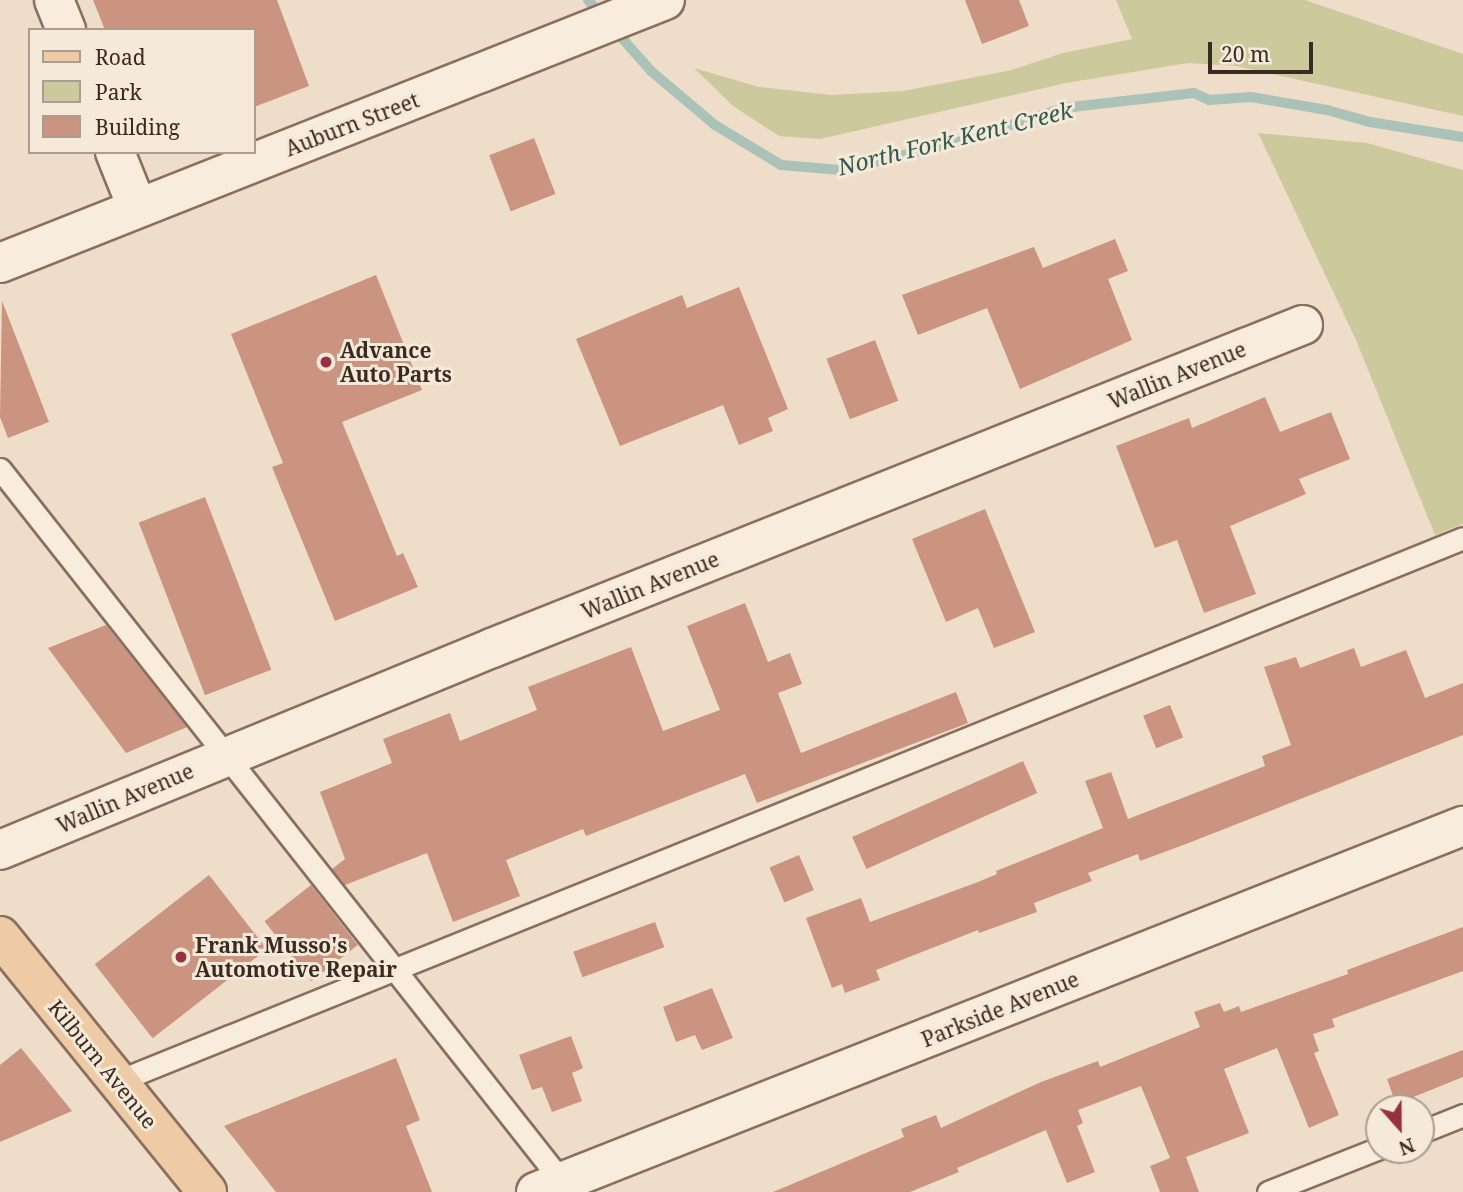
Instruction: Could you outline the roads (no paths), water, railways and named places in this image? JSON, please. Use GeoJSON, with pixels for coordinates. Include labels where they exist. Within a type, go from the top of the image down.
{"type":"FeatureCollection","features":[{"type":"Feature","properties":{"kind":"main road","name":"Kilburn Avenue"},"geometry":{"type":"LineString","coordinates":[[0,936],[207,1192]]}},
{"type":"Feature","properties":{"kind":"street"},"geometry":{"type":"LineString","coordinates":[[54,0],[65,28]]}},
{"type":"Feature","properties":{"kind":"street","name":"Auburn Street"},"geometry":{"type":"LineString","coordinates":[[0,263],[665,0]]}},
{"type":"Feature","properties":{"kind":"street"},"geometry":{"type":"LineString","coordinates":[[116,154],[137,207]]}},
{"type":"Feature","properties":{"kind":"street","name":"Wallin Avenue"},"geometry":{"type":"LineString","coordinates":[[0,850],[226,755],[1303,325]]}},
{"type":"Feature","properties":{"kind":"street","name":"Parkside Avenue"},"geometry":{"type":"LineString","coordinates":[[556,1188],[1463,826]]}},
{"type":"Feature","properties":{"kind":"lane"},"geometry":{"type":"LineString","coordinates":[[0,469],[394,967],[556,1188]]}},
{"type":"Feature","properties":{"kind":"lane"},"geometry":{"type":"LineString","coordinates":[[118,1082],[394,967],[1463,538]]}},
{"type":"Feature","properties":{"kind":"lane"},"geometry":{"type":"LineString","coordinates":[[1435,1126],[1463,1115]]}},
{"type":"Feature","properties":{"kind":"lane"},"geometry":{"type":"LineString","coordinates":[[1268,1192],[1365,1154]]}},
{"type":"Feature","properties":{"kind":"waterway","name":"North Fork Kent Creek"},"geometry":{"type":"LineString","coordinates":[[588,0],[603,17]]}},
{"type":"Feature","properties":{"kind":"waterway","name":"North Fork Kent Creek"},"geometry":{"type":"LineString","coordinates":[[614,29],[651,71],[715,125],[781,165],[841,170],[958,142],[1063,108],[1194,93],[1209,100],[1251,97],[1327,110],[1370,122],[1463,137]]}},
{"type":"Feature","properties":{"kind":"place","name":"Advance Auto Parts"},"geometry":{"type":"Point","coordinates":[326,362]}},
{"type":"Feature","properties":{"kind":"place","name":"Frank Musso's Automotive Repair"},"geometry":{"type":"Point","coordinates":[181,957]}}]}
